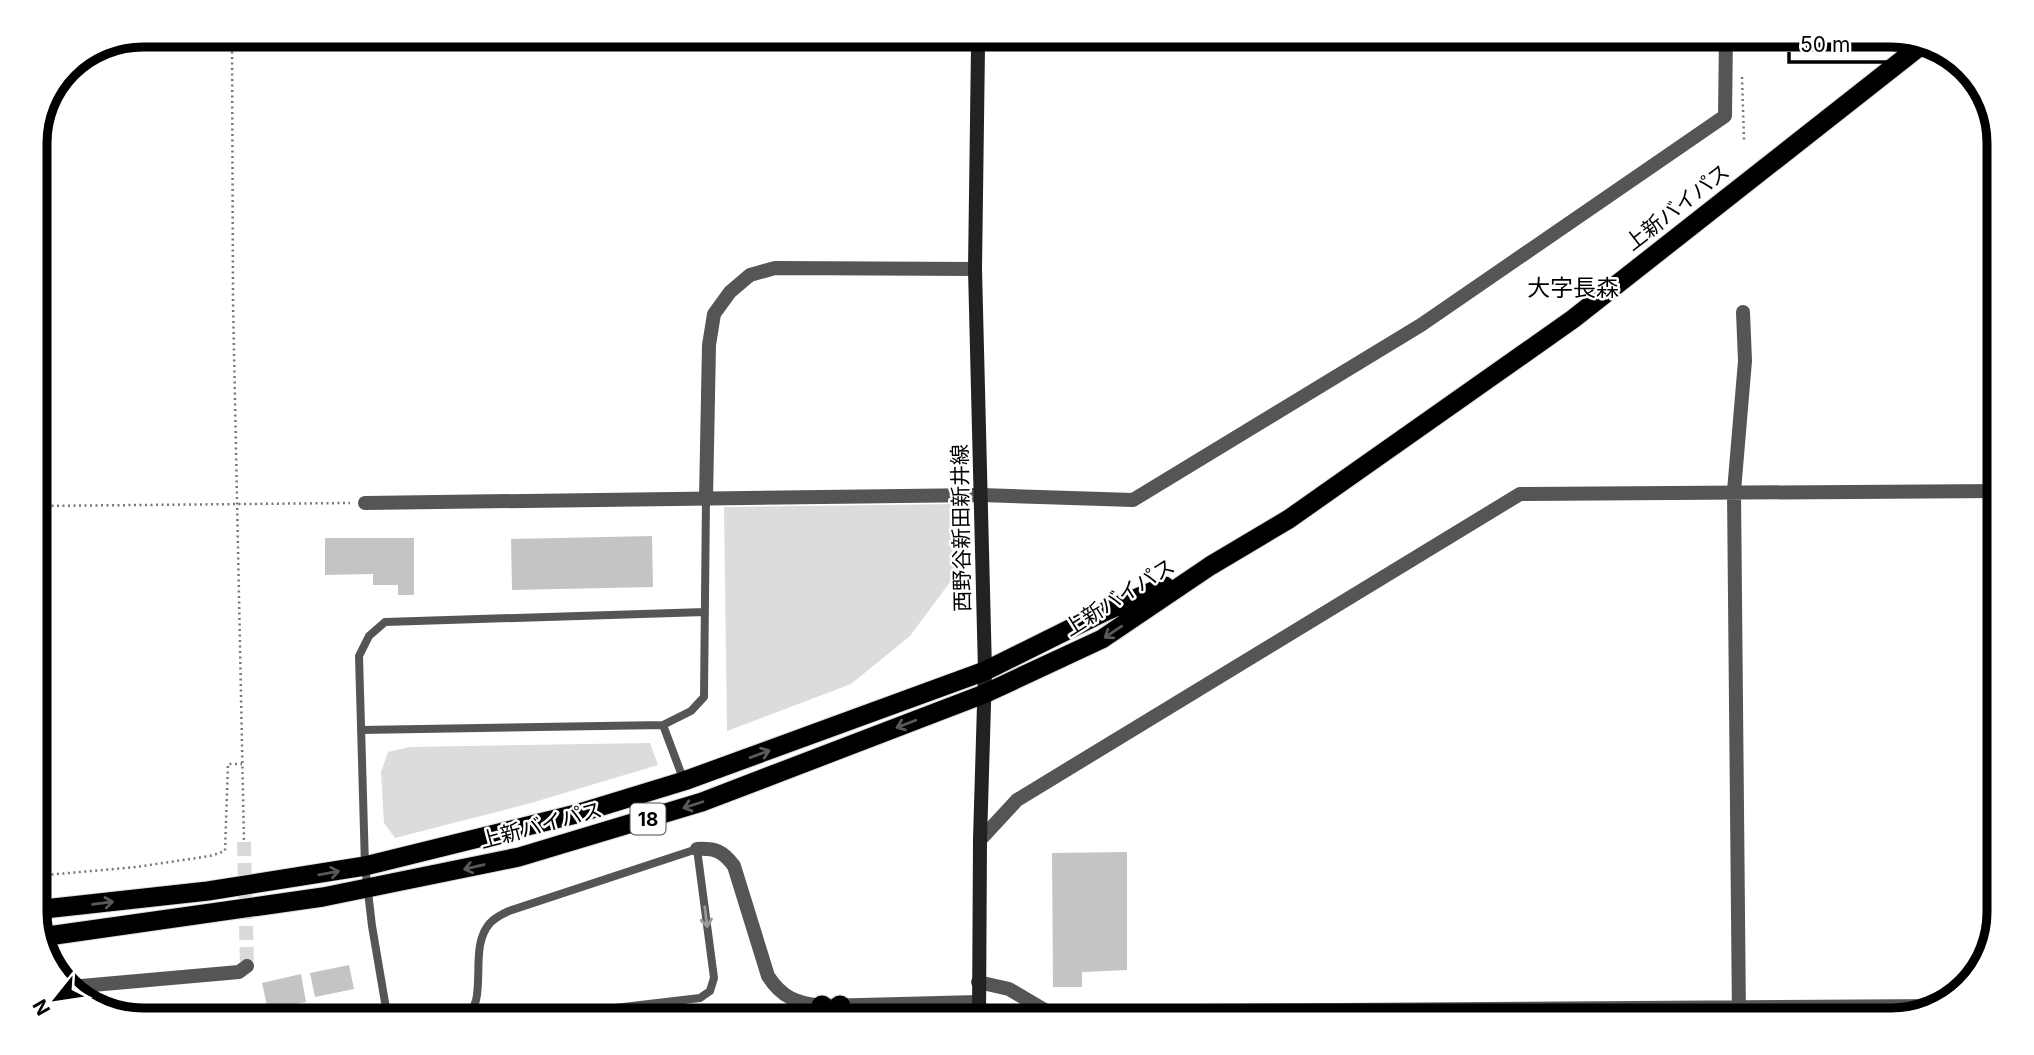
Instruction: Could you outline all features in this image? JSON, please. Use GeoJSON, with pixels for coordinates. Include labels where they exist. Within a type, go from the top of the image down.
{"type":"FeatureCollection","features":[{"type":"Feature","properties":{"kind":"highway","name":"上新バイパス"},"geometry":{"type":"LineString","coordinates":[[50,936],[367,888],[519,857],[702,802],[984,694],[1102,639],[1210,566],[1300,512],[1573,318],[1915,50]]}},
{"type":"Feature","properties":{"kind":"highway","name":"上新バイパス"},"geometry":{"type":"LineString","coordinates":[[47,909],[208,891],[365,866],[576,814],[684,781],[985,670],[1104,612],[1210,566]]}},
{"type":"Feature","properties":{"kind":"main road","name":"西野谷新田新井線"},"geometry":{"type":"LineString","coordinates":[[978,47],[975,269],[985,670],[978,1008]]}},
{"type":"Feature","properties":{"kind":"street"},"geometry":{"type":"LineString","coordinates":[[365,503],[981,495],[1133,500],[1421,325],[1725,117],[1726,47]]}},
{"type":"Feature","properties":{"kind":"street"},"geometry":{"type":"LineString","coordinates":[[706,499],[709,345],[714,314],[730,292],[750,275],[775,268],[975,269]]}},
{"type":"Feature","properties":{"kind":"street"},"geometry":{"type":"LineString","coordinates":[[1739,1008],[1734,491],[1745,361],[1743,312]]}},
{"type":"Feature","properties":{"kind":"street"},"geometry":{"type":"LineString","coordinates":[[980,840],[1017,800],[1520,494],[1987,491]]}},
{"type":"Feature","properties":{"kind":"street"},"geometry":{"type":"LineString","coordinates":[[697,849],[712,848],[725,854],[734,866],[762,961],[776,989],[787,998],[816,1008]]}},
{"type":"Feature","properties":{"kind":"street"},"geometry":{"type":"LineString","coordinates":[[91,985],[239,972],[247,966]]}},
{"type":"Feature","properties":{"kind":"street"},"geometry":{"type":"LineString","coordinates":[[978,982],[1009,989],[1041,1008]]}},
{"type":"Feature","properties":{"kind":"street"},"geometry":{"type":"LineString","coordinates":[[898,1008],[978,1002]]}},
{"type":"Feature","properties":{"kind":"lane"},"geometry":{"type":"LineString","coordinates":[[361,730],[663,725],[691,711],[704,697],[706,499]]}},
{"type":"Feature","properties":{"kind":"lane"},"geometry":{"type":"LineString","coordinates":[[386,1008],[365,866],[359,656],[369,636],[385,622],[705,612]]}},
{"type":"Feature","properties":{"kind":"lane"},"geometry":{"type":"LineString","coordinates":[[663,725],[684,781]]}},
{"type":"Feature","properties":{"kind":"lane"},"geometry":{"type":"LineString","coordinates":[[474,1008],[477,1001],[478,952],[482,935],[491,921],[509,911],[697,849],[714,978],[710,991],[700,998],[615,1008]]}},
{"type":"Feature","properties":{"kind":"path"},"geometry":{"type":"LineString","coordinates":[[232,47],[233,302],[244,842]]}},
{"type":"Feature","properties":{"kind":"path"},"geometry":{"type":"LineString","coordinates":[[1742,76],[1744,140]]}},
{"type":"Feature","properties":{"kind":"path"},"geometry":{"type":"LineString","coordinates":[[47,506],[365,503]]}},
{"type":"Feature","properties":{"kind":"path"},"geometry":{"type":"LineString","coordinates":[[47,875],[136,867],[225,851],[228,764],[242,764]]}},
{"type":"Feature","properties":{"kind":"shaded area"},"geometry":{"type":"Polygon","coordinates":[[[961,504],[962,566],[910,636],[851,684],[727,731],[724,507],[961,504]]]}},
{"type":"Feature","properties":{"kind":"shaded area"},"geometry":{"type":"Polygon","coordinates":[[[650,743],[658,765],[531,803],[395,838],[384,823],[381,772],[388,752],[410,747],[650,743]]]}},
{"type":"Feature","properties":{"kind":"building"},"geometry":{"type":"Polygon","coordinates":[[[652,536],[653,587],[512,590],[511,539],[652,536]]]}},
{"type":"Feature","properties":{"kind":"building"},"geometry":{"type":"Polygon","coordinates":[[[325,538],[414,538],[414,595],[398,595],[398,585],[373,585],[373,574],[325,575],[325,538]]]}},
{"type":"Feature","properties":{"kind":"building"},"geometry":{"type":"Polygon","coordinates":[[[1127,852],[1127,970],[1082,972],[1082,987],[1053,987],[1052,853],[1127,852]]]}},
{"type":"Feature","properties":{"kind":"building"},"geometry":{"type":"Polygon","coordinates":[[[349,965],[354,989],[315,997],[310,973],[349,965]]]}},
{"type":"Feature","properties":{"kind":"building"},"geometry":{"type":"Polygon","coordinates":[[[301,974],[306,1002],[268,1008],[262,983],[301,974]]]}},
{"type":"Feature","properties":{"kind":"building"},"geometry":{"type":"Polygon","coordinates":[[[165,1004],[165,1008],[143,1008],[165,1004]]]}},
{"type":"Feature","properties":{"kind":"tunnel"},"geometry":{"type":"LineString","coordinates":[[244,842],[247,966]]}},
{"type":"Feature","properties":{"kind":"district","name":"大字長森"},"geometry":{"type":"Point","coordinates":[1573,288]}}]}
